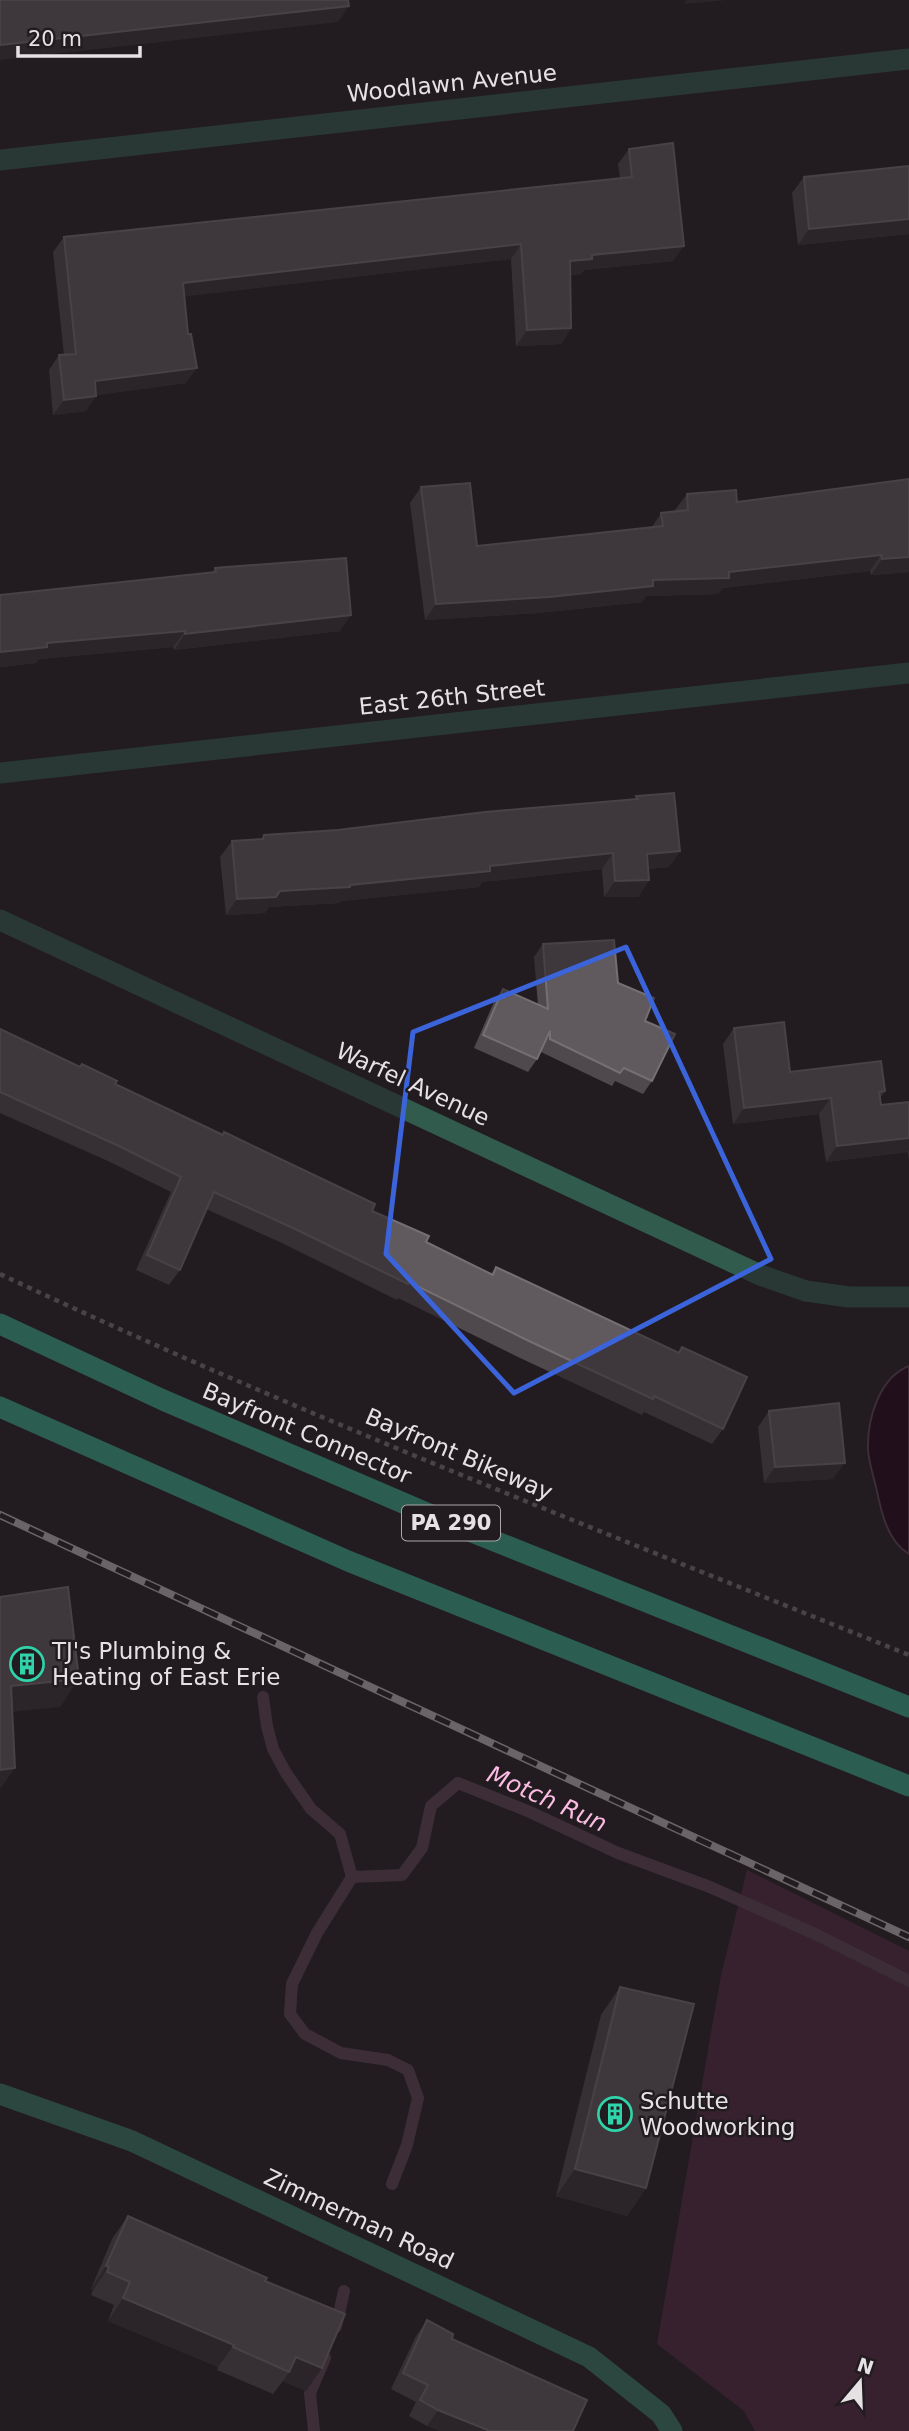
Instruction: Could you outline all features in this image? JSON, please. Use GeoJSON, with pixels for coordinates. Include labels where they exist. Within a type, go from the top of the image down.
{"type":"FeatureCollection","features":[{"type":"Feature","properties":{"kind":"highway","name":"Bayfront Connector"},"geometry":{"type":"LineString","coordinates":[[0,1324],[163,1400],[452,1524],[909,1707]]}},
{"type":"Feature","properties":{"kind":"highway"},"geometry":{"type":"LineString","coordinates":[[0,1407],[348,1561],[909,1786]]}},
{"type":"Feature","properties":{"kind":"street","name":"Woodlawn Avenue"},"geometry":{"type":"LineString","coordinates":[[0,160],[909,59]]}},
{"type":"Feature","properties":{"kind":"street","name":"East 26th Street"},"geometry":{"type":"LineString","coordinates":[[0,774],[909,673]]}},
{"type":"Feature","properties":{"kind":"street","name":"Warfel Avenue"},"geometry":{"type":"LineString","coordinates":[[0,920],[747,1270],[806,1291],[849,1297],[909,1297]]}},
{"type":"Feature","properties":{"kind":"street","name":"Zimmerman Road"},"geometry":{"type":"LineString","coordinates":[[0,2094],[132,2141],[589,2357],[661,2414],[672,2431]]}},
{"type":"Feature","properties":{"kind":"path","name":"Bayfront Bikeway"},"geometry":{"type":"LineString","coordinates":[[0,1274],[130,1333],[471,1479],[909,1655]]}},
{"type":"Feature","properties":{"kind":"highlighted area"},"geometry":{"type":"Polygon","coordinates":[[[626,947],[771,1259],[514,1393],[386,1254],[413,1032],[626,947]]]}},
{"type":"Feature","properties":{"kind":"shaded area"},"geometry":{"type":"Polygon","coordinates":[[[909,1366],[909,1554],[895,1541],[886,1525],[870,1464],[868,1438],[873,1413],[883,1390],[890,1380],[909,1366]]]}},
{"type":"Feature","properties":{"kind":"shaded area"},"geometry":{"type":"Polygon","coordinates":[[[747,1870],[909,1951],[909,2431],[755,2431],[744,2411],[657,2344],[721,1975],[747,1870]]]}},
{"type":"Feature","properties":{"kind":"building"},"geometry":{"type":"Polygon","coordinates":[[[0,0],[348,0],[349,6],[0,45],[0,0]]]}},
{"type":"Feature","properties":{"kind":"building"},"geometry":{"type":"Polygon","coordinates":[[[673,143],[684,246],[592,255],[592,259],[570,261],[571,328],[527,330],[521,244],[183,283],[188,334],[191,334],[197,368],[95,381],[96,396],[64,400],[59,355],[76,354],[64,237],[632,177],[629,149],[673,143]]]}},
{"type":"Feature","properties":{"kind":"building"},"geometry":{"type":"Polygon","coordinates":[[[909,166],[909,219],[809,229],[804,177],[909,166]]]}},
{"type":"Feature","properties":{"kind":"building"},"geometry":{"type":"Polygon","coordinates":[[[909,479],[909,557],[882,559],[881,555],[729,572],[729,578],[653,580],[653,586],[549,597],[436,604],[421,487],[470,483],[477,546],[663,526],[661,513],[688,510],[687,494],[736,490],[737,502],[909,479]]]}},
{"type":"Feature","properties":{"kind":"building"},"geometry":{"type":"Polygon","coordinates":[[[346,558],[351,615],[185,634],[185,631],[47,643],[47,647],[0,652],[0,595],[216,572],[215,568],[346,558]]]}},
{"type":"Feature","properties":{"kind":"building"},"geometry":{"type":"Polygon","coordinates":[[[674,793],[680,851],[647,854],[649,880],[615,881],[613,853],[490,866],[490,871],[350,887],[280,891],[276,897],[237,899],[232,841],[263,839],[264,835],[338,830],[674,793]]]}},
{"type":"Feature","properties":{"kind":"building"},"geometry":{"type":"Polygon","coordinates":[[[614,940],[618,983],[654,998],[645,1021],[675,1034],[652,1081],[624,1068],[620,1073],[550,1039],[550,1031],[537,1059],[483,1035],[503,989],[548,1009],[543,944],[614,940]]]}},
{"type":"Feature","properties":{"kind":"building"},"geometry":{"type":"Polygon","coordinates":[[[784,1022],[790,1072],[881,1061],[885,1091],[879,1092],[881,1105],[909,1102],[909,1138],[837,1146],[831,1098],[744,1108],[734,1028],[784,1022]]]}},
{"type":"Feature","properties":{"kind":"building"},"geometry":{"type":"Polygon","coordinates":[[[0,1029],[80,1067],[82,1064],[117,1081],[115,1084],[375,1204],[372,1211],[429,1236],[426,1242],[493,1275],[496,1267],[679,1353],[682,1347],[747,1377],[723,1429],[654,1396],[653,1399],[214,1192],[180,1270],[147,1255],[181,1177],[0,1092],[0,1029]]]}},
{"type":"Feature","properties":{"kind":"building"},"geometry":{"type":"Polygon","coordinates":[[[839,1403],[845,1463],[775,1467],[769,1411],[839,1403]]]}},
{"type":"Feature","properties":{"kind":"building"},"geometry":{"type":"Polygon","coordinates":[[[68,1587],[79,1679],[11,1686],[15,1768],[0,1770],[0,1597],[68,1587]]]}},
{"type":"Feature","properties":{"kind":"building","name":"Schutte Woodworking"},"geometry":{"type":"Polygon","coordinates":[[[620,1987],[694,2004],[646,2188],[575,2169],[620,1987]]]}},
{"type":"Feature","properties":{"kind":"building"},"geometry":{"type":"Polygon","coordinates":[[[128,2216],[267,2278],[265,2281],[345,2314],[322,2368],[296,2357],[289,2372],[233,2347],[234,2345],[123,2298],[130,2282],[107,2272],[109,2267],[106,2266],[128,2216]]]}},
{"type":"Feature","properties":{"kind":"building"},"geometry":{"type":"Polygon","coordinates":[[[427,2320],[453,2334],[452,2339],[587,2400],[573,2431],[490,2431],[420,2400],[428,2385],[403,2373],[427,2320]]]}},
{"type":"Feature","properties":{"kind":"waterway"},"geometry":{"type":"LineString","coordinates":[[263,1697],[273,1749],[311,1809],[340,1834],[352,1877]]}},
{"type":"Feature","properties":{"kind":"waterway","name":"Motch Run"},"geometry":{"type":"LineString","coordinates":[[352,1877],[402,1875],[422,1848],[431,1806],[458,1783],[530,1812],[618,1853],[710,1887],[815,1934],[909,1981]]}},
{"type":"Feature","properties":{"kind":"waterway","name":"Motch Run"},"geometry":{"type":"LineString","coordinates":[[352,1877],[317,1933],[292,1984],[290,2014],[305,2034],[341,2053],[388,2060],[408,2070],[418,2098],[407,2145],[392,2184]]}},
{"type":"Feature","properties":{"kind":"waterway","name":"Motch Run"},"geometry":{"type":"LineString","coordinates":[[336,2327],[344,2291]]}},
{"type":"Feature","properties":{"kind":"waterway","name":"Motch Run"},"geometry":{"type":"LineString","coordinates":[[314,2431],[310,2393],[325,2358]]}},
{"type":"Feature","properties":{"kind":"railway"},"geometry":{"type":"LineString","coordinates":[[0,1515],[909,1937]]}},
{"type":"Feature","properties":{"kind":"place","name":"TJ's Plumbing & Heating of East Erie"},"geometry":{"type":"Point","coordinates":[27,1664]}},
{"type":"Feature","properties":{"kind":"place","name":"Schutte Woodworking"},"geometry":{"type":"Point","coordinates":[615,2114]}}]}
